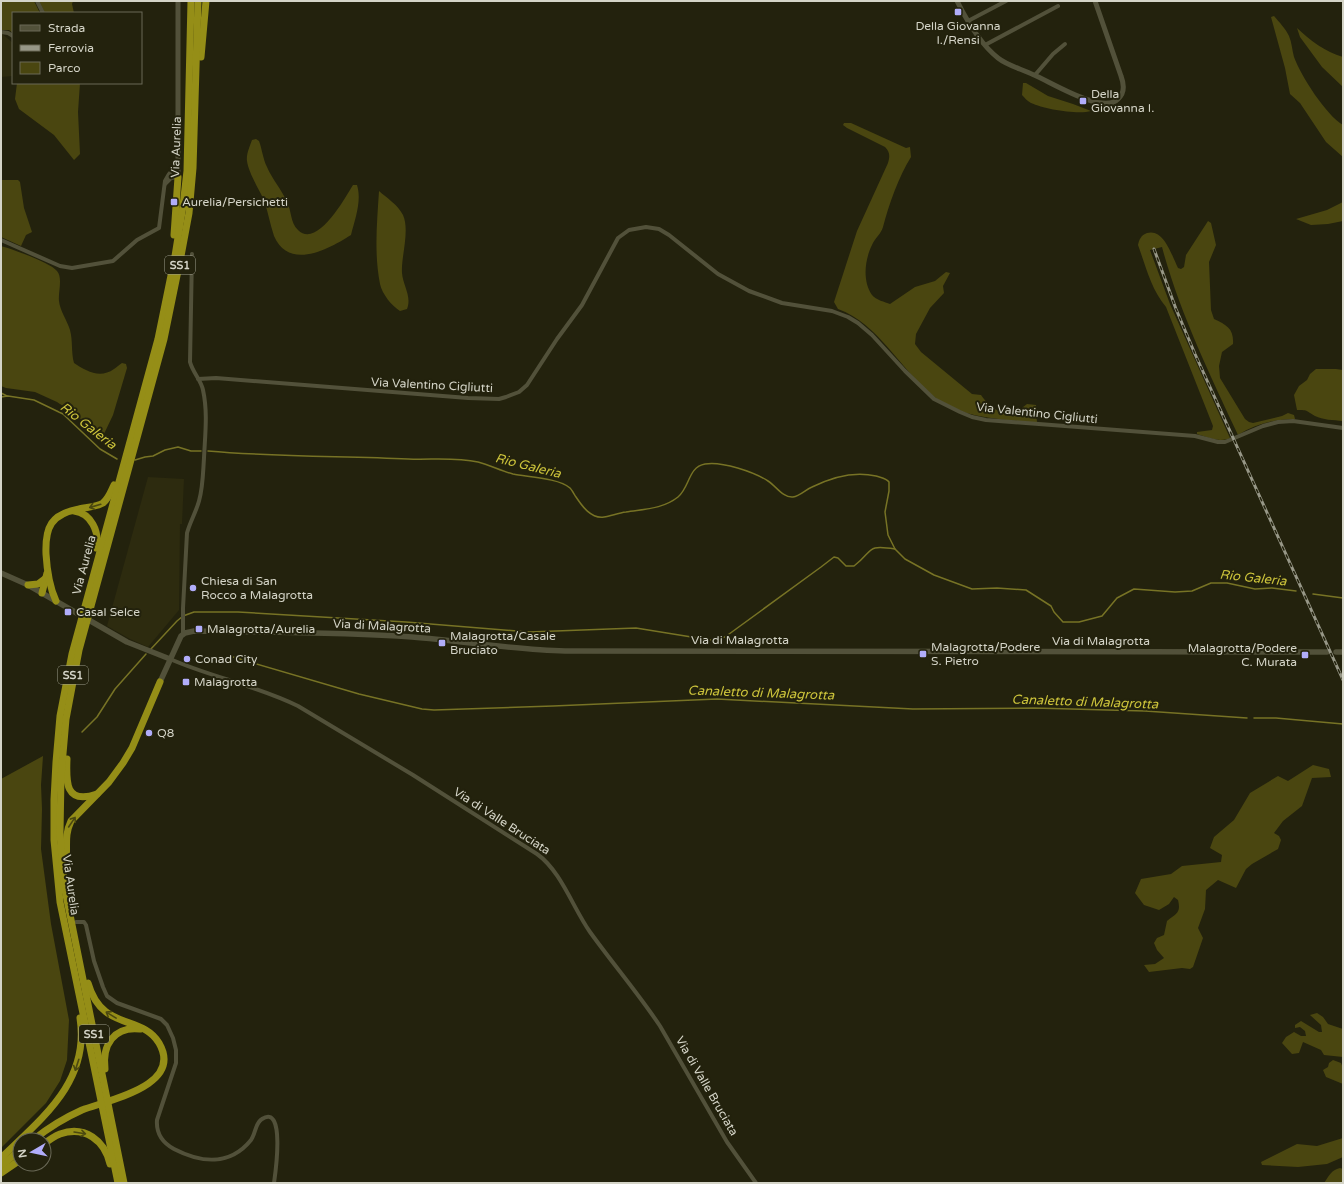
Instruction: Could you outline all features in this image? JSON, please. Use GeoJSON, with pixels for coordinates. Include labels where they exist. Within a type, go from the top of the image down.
{"type":"FeatureCollection","features":[{"type":"Feature","properties":{"kind":"highway","name":"Via Aurelia"},"geometry":{"type":"LineString","coordinates":[[118,1183],[60,902],[54,840],[53,807],[63,697],[88,603],[127,475],[134,437],[158,339],[180,228],[186,180],[191,1]]}},
{"type":"Feature","properties":{"kind":"highway","name":"Via Aurelia"},"geometry":{"type":"LineString","coordinates":[[88,603],[124,465],[166,333],[182,250],[191,189],[198,1]]}},
{"type":"Feature","properties":{"kind":"highway"},"geometry":{"type":"LineString","coordinates":[[195,89],[200,71],[206,1]]}},
{"type":"Feature","properties":{"kind":"highway"},"geometry":{"type":"LineString","coordinates":[[169,287],[178,177]]}},
{"type":"Feature","properties":{"kind":"highway"},"geometry":{"type":"LineString","coordinates":[[42,593],[46,589],[46,540],[48,528],[58,516],[64,512],[96,506],[103,502],[111,492],[124,465]]}},
{"type":"Feature","properties":{"kind":"highway"},"geometry":{"type":"LineString","coordinates":[[71,511],[82,512],[88,517],[95,527],[97,537],[97,548],[86,587],[88,603]]}},
{"type":"Feature","properties":{"kind":"highway"},"geometry":{"type":"LineString","coordinates":[[28,585],[38,584],[47,577]]}},
{"type":"Feature","properties":{"kind":"highway"},"geometry":{"type":"LineString","coordinates":[[47,577],[56,601]]}},
{"type":"Feature","properties":{"kind":"highway","name":"Via Aurelia"},"geometry":{"type":"LineString","coordinates":[[80,631],[66,719],[60,802],[62,873],[124,1183]]}},
{"type":"Feature","properties":{"kind":"highway"},"geometry":{"type":"LineString","coordinates":[[62,873],[66,862],[67,829],[76,815],[99,793],[118,770],[132,748],[160,682]]}},
{"type":"Feature","properties":{"kind":"highway"},"geometry":{"type":"LineString","coordinates":[[66,719],[66,776],[68,787],[80,797],[86,797],[99,793]]}},
{"type":"Feature","properties":{"kind":"highway"},"geometry":{"type":"LineString","coordinates":[[44,1132],[55,1124],[83,1110],[129,1094],[149,1084],[158,1075],[162,1066],[163,1056],[161,1046],[156,1038],[146,1031],[111,1016],[103,1010],[91,994],[70,892],[64,885]]}},
{"type":"Feature","properties":{"kind":"highway"},"geometry":{"type":"LineString","coordinates":[[1,1158],[37,1124],[60,1097],[74,1073],[80,1055],[82,1034],[61,920],[60,902]]}},
{"type":"Feature","properties":{"kind":"highway"},"geometry":{"type":"LineString","coordinates":[[128,1183],[105,1070],[104,1054],[108,1044],[117,1033],[136,1029],[146,1031]]}},
{"type":"Feature","properties":{"kind":"highway"},"geometry":{"type":"LineString","coordinates":[[52,1139],[65,1133],[78,1132],[89,1135],[98,1141],[105,1150],[114,1183]]}},
{"type":"Feature","properties":{"kind":"highway"},"geometry":{"type":"LineString","coordinates":[[1,1166],[12,1157]]}},
{"type":"Feature","properties":{"kind":"highway"},"geometry":{"type":"LineString","coordinates":[[1,1173],[12,1165]]}},
{"type":"Feature","properties":{"kind":"main road"},"geometry":{"type":"LineString","coordinates":[[1,573],[28,585],[127,642],[170,659]]}},
{"type":"Feature","properties":{"kind":"main road","name":"Via di Malagrotta"},"geometry":{"type":"LineString","coordinates":[[183,634],[194,631],[360,634],[519,649],[565,651],[1327,652]]}},
{"type":"Feature","properties":{"kind":"main road"},"geometry":{"type":"LineString","coordinates":[[160,682],[183,634]]}},
{"type":"Feature","properties":{"kind":"main road"},"geometry":{"type":"LineString","coordinates":[[1336,652],[1343,652]]}},
{"type":"Feature","properties":{"kind":"street"},"geometry":{"type":"LineString","coordinates":[[37,1],[42,12]]}},
{"type":"Feature","properties":{"kind":"street","name":"Via Aurelia"},"geometry":{"type":"LineString","coordinates":[[178,1],[178,177]]}},
{"type":"Feature","properties":{"kind":"street"},"geometry":{"type":"LineString","coordinates":[[957,1],[968,21],[991,53],[1003,62],[1035,75],[1066,91],[1101,103],[1112,103],[1120,98],[1123,89],[1122,78],[1095,1]]}},
{"type":"Feature","properties":{"kind":"street"},"geometry":{"type":"LineString","coordinates":[[968,21],[1006,1]]}},
{"type":"Feature","properties":{"kind":"street"},"geometry":{"type":"LineString","coordinates":[[985,45],[1058,6]]}},
{"type":"Feature","properties":{"kind":"street"},"geometry":{"type":"LineString","coordinates":[[1,32],[12,35]]}},
{"type":"Feature","properties":{"kind":"street"},"geometry":{"type":"LineString","coordinates":[[1035,75],[1053,54],[1065,44]]}},
{"type":"Feature","properties":{"kind":"street"},"geometry":{"type":"LineString","coordinates":[[1,240],[67,268],[75,268],[111,261],[137,240],[159,228],[165,184],[168,176],[178,164]]}},
{"type":"Feature","properties":{"kind":"street"},"geometry":{"type":"LineString","coordinates":[[165,184],[171,178],[178,177]]}},
{"type":"Feature","properties":{"kind":"street","name":"Via Valentino Cigliutti"},"geometry":{"type":"LineString","coordinates":[[198,379],[216,378],[468,398],[499,399],[510,396],[523,390],[531,382],[557,339],[582,305],[614,243],[620,236],[632,229],[648,227],[659,229],[669,235],[718,274],[749,291],[782,303],[832,311],[858,322],[934,399],[972,417],[994,421],[1195,436],[1218,442],[1230,440],[1263,426],[1278,422],[1293,421],[1343,428]]}},
{"type":"Feature","properties":{"kind":"street"},"geometry":{"type":"LineString","coordinates":[[183,634],[182,608],[187,533],[199,502],[205,439],[205,402],[202,386],[194,373],[190,362],[192,254]]}},
{"type":"Feature","properties":{"kind":"street","name":"Via di Valle Bruciata"},"geometry":{"type":"LineString","coordinates":[[170,659],[280,698],[298,706],[413,775],[537,854],[545,861],[555,873],[590,932],[660,1026],[727,1142],[756,1183]]}},
{"type":"Feature","properties":{"kind":"street"},"geometry":{"type":"LineString","coordinates":[[76,922],[84,922],[86,924],[94,960],[108,997],[117,1003],[161,1019],[173,1038],[176,1050],[175,1067],[157,1120],[157,1129],[160,1137],[171,1147],[190,1156],[208,1161],[219,1160],[237,1152],[251,1139],[260,1120],[265,1117],[271,1118],[276,1125],[278,1134],[274,1183]]}},
{"type":"Feature","properties":{"kind":"shaded area"},"geometry":{"type":"Polygon","coordinates":[[[1,33],[12,42],[12,76],[1,77],[1,33]]]}},
{"type":"Feature","properties":{"kind":"shaded area"},"geometry":{"type":"Polygon","coordinates":[[[148,477],[184,479],[182,524],[180,524],[179,610],[148,647],[107,626],[148,477]]]}},
{"type":"Feature","properties":{"kind":"green space"},"geometry":{"type":"Polygon","coordinates":[[[1,1],[34,1],[40,12],[12,12],[12,32],[9,30],[1,30],[1,1]]]}},
{"type":"Feature","properties":{"kind":"green space"},"geometry":{"type":"Polygon","coordinates":[[[39,1],[73,1],[72,4],[74,12],[44,12],[39,1]]]}},
{"type":"Feature","properties":{"kind":"green space"},"geometry":{"type":"Polygon","coordinates":[[[1274,16],[1288,33],[1297,65],[1308,84],[1329,113],[1343,125],[1343,157],[1326,142],[1300,103],[1290,94],[1285,68],[1271,17],[1274,16]]]}},
{"type":"Feature","properties":{"kind":"green space"},"geometry":{"type":"Polygon","coordinates":[[[1297,28],[1318,45],[1336,55],[1343,57],[1343,87],[1322,67],[1300,37],[1297,28]]]}},
{"type":"Feature","properties":{"kind":"green space"},"geometry":{"type":"Polygon","coordinates":[[[1023,83],[1026,83],[1048,96],[1091,111],[1061,111],[1031,103],[1022,95],[1023,83]]]}},
{"type":"Feature","properties":{"kind":"green space"},"geometry":{"type":"Polygon","coordinates":[[[17,84],[80,84],[78,112],[80,154],[74,160],[54,135],[19,109],[15,99],[17,84]]]}},
{"type":"Feature","properties":{"kind":"green space"},"geometry":{"type":"Polygon","coordinates":[[[844,123],[851,123],[906,148],[910,147],[911,157],[902,173],[882,229],[873,243],[866,263],[867,283],[872,295],[878,300],[890,304],[915,287],[935,281],[946,272],[950,273],[943,286],[944,293],[930,308],[916,334],[915,344],[921,352],[972,394],[981,395],[991,407],[1003,412],[1014,414],[1027,404],[1036,405],[1037,423],[996,419],[968,413],[943,403],[932,395],[909,373],[877,336],[865,325],[838,309],[834,302],[857,231],[888,163],[889,156],[889,152],[885,147],[847,128],[843,125],[844,123]]]}},
{"type":"Feature","properties":{"kind":"green space"},"geometry":{"type":"Polygon","coordinates":[[[256,139],[259,141],[264,161],[289,206],[295,227],[305,234],[313,233],[322,228],[330,220],[353,185],[357,185],[359,197],[351,235],[332,246],[310,254],[299,255],[289,253],[281,247],[274,236],[264,200],[249,170],[247,158],[248,150],[252,140],[256,139]]]}},
{"type":"Feature","properties":{"kind":"green space"},"geometry":{"type":"Polygon","coordinates":[[[1,180],[18,180],[20,182],[24,208],[32,232],[26,235],[21,246],[1,237],[1,180]]]}},
{"type":"Feature","properties":{"kind":"green space"},"geometry":{"type":"Polygon","coordinates":[[[379,191],[398,208],[405,221],[406,228],[402,273],[408,295],[408,304],[407,309],[400,311],[383,292],[378,273],[377,226],[379,191]]]}},
{"type":"Feature","properties":{"kind":"green space"},"geometry":{"type":"Polygon","coordinates":[[[1343,202],[1343,221],[1311,225],[1296,219],[1327,210],[1343,202]]]}},
{"type":"Feature","properties":{"kind":"green space"},"geometry":{"type":"Polygon","coordinates":[[[1208,221],[1211,223],[1216,245],[1209,262],[1211,310],[1214,319],[1223,323],[1229,328],[1233,339],[1233,344],[1222,352],[1219,366],[1220,378],[1245,419],[1249,422],[1253,423],[1282,416],[1288,413],[1294,415],[1295,419],[1265,423],[1238,435],[1186,319],[1162,247],[1150,250],[1170,304],[1230,438],[1222,440],[1197,434],[1197,432],[1212,430],[1213,426],[1166,307],[1156,293],[1146,270],[1138,245],[1143,235],[1147,233],[1158,235],[1167,244],[1178,268],[1181,269],[1184,267],[1186,255],[1208,221]]]}},
{"type":"Feature","properties":{"kind":"green space"},"geometry":{"type":"Polygon","coordinates":[[[1,246],[40,260],[53,268],[59,274],[60,305],[70,330],[74,363],[83,369],[98,374],[109,372],[122,363],[126,364],[127,368],[113,415],[103,436],[100,436],[75,414],[57,402],[35,392],[1,386],[1,246]]]}},
{"type":"Feature","properties":{"kind":"green space"},"geometry":{"type":"Polygon","coordinates":[[[1316,369],[1343,370],[1343,421],[1328,420],[1315,416],[1306,411],[1297,410],[1294,395],[1299,386],[1307,380],[1310,374],[1316,369]]]}},
{"type":"Feature","properties":{"kind":"green space"},"geometry":{"type":"Polygon","coordinates":[[[43,756],[41,785],[41,849],[51,924],[69,1020],[67,1060],[60,1081],[46,1103],[17,1132],[12,1132],[12,1137],[1,1148],[1,779],[43,756]]]}},
{"type":"Feature","properties":{"kind":"green space"},"geometry":{"type":"Polygon","coordinates":[[[1313,765],[1329,769],[1331,777],[1312,778],[1302,806],[1283,821],[1274,833],[1279,836],[1281,840],[1278,849],[1246,869],[1236,888],[1218,880],[1206,890],[1205,909],[1198,928],[1203,938],[1193,967],[1190,969],[1182,968],[1149,972],[1144,965],[1155,964],[1164,958],[1157,950],[1154,943],[1157,938],[1164,935],[1167,921],[1176,914],[1179,904],[1178,900],[1174,897],[1169,904],[1159,910],[1144,905],[1135,893],[1141,879],[1171,874],[1182,866],[1221,862],[1222,855],[1210,848],[1214,837],[1234,820],[1250,793],[1278,776],[1288,781],[1313,765]]]}},
{"type":"Feature","properties":{"kind":"green space"},"geometry":{"type":"Polygon","coordinates":[[[1317,1013],[1323,1017],[1328,1024],[1343,1029],[1343,1057],[1324,1055],[1321,1050],[1303,1042],[1299,1053],[1292,1054],[1282,1043],[1286,1037],[1294,1032],[1301,1036],[1306,1036],[1305,1031],[1300,1027],[1295,1028],[1295,1025],[1301,1021],[1319,1032],[1322,1032],[1321,1025],[1310,1015],[1317,1013]]]}},
{"type":"Feature","properties":{"kind":"green space"},"geometry":{"type":"Polygon","coordinates":[[[1333,1060],[1341,1063],[1343,1068],[1343,1084],[1326,1077],[1323,1070],[1328,1067],[1329,1063],[1333,1060]]]}},
{"type":"Feature","properties":{"kind":"green space"},"geometry":{"type":"Polygon","coordinates":[[[1343,1138],[1343,1157],[1327,1164],[1298,1167],[1262,1165],[1261,1162],[1297,1144],[1317,1146],[1343,1138]]]}},
{"type":"Feature","properties":{"kind":"green space"},"geometry":{"type":"Polygon","coordinates":[[[1340,1168],[1343,1169],[1343,1183],[1324,1183],[1332,1172],[1340,1168]]]}},
{"type":"Feature","properties":{"kind":"waterway","name":"Rio Galeria"},"geometry":{"type":"LineString","coordinates":[[1,393],[7,396]]}},
{"type":"Feature","properties":{"kind":"waterway","name":"Rio Galeria"},"geometry":{"type":"LineString","coordinates":[[1,397],[8,396],[34,400],[63,414],[100,449],[117,459]]}},
{"type":"Feature","properties":{"kind":"waterway","name":"Rio Galeria"},"geometry":{"type":"LineString","coordinates":[[135,460],[153,456],[165,450],[178,447],[191,451],[201,451]]}},
{"type":"Feature","properties":{"kind":"waterway","name":"Rio Galeria"},"geometry":{"type":"LineString","coordinates":[[208,451],[283,455],[469,460],[513,474],[551,480],[565,485],[571,489],[587,511],[599,517],[653,508],[666,504],[682,493],[695,469],[705,464],[720,464],[755,474],[768,481],[783,494],[789,497],[798,495],[827,480],[860,474],[876,476],[884,478],[889,482],[885,512],[888,535],[895,549],[905,559],[934,575],[972,589],[997,588],[1026,590],[1051,606],[1063,622],[1079,622],[1102,616],[1117,598],[1134,589],[1175,592],[1192,591],[1211,583],[1227,583],[1255,589],[1272,588],[1296,591]]}},
{"type":"Feature","properties":{"kind":"waterway"},"geometry":{"type":"LineString","coordinates":[[150,650],[177,621],[183,616],[194,612],[238,612],[406,622],[529,632],[636,628],[710,640],[725,637],[834,557],[838,558],[846,566],[854,566],[874,548],[879,547],[895,549]]}},
{"type":"Feature","properties":{"kind":"waterway","name":"Rio Galeria"},"geometry":{"type":"LineString","coordinates":[[1313,594],[1343,598]]}},
{"type":"Feature","properties":{"kind":"waterway"},"geometry":{"type":"LineString","coordinates":[[82,732],[97,717],[115,689],[146,654]]}},
{"type":"Feature","properties":{"kind":"waterway","name":"Canaletto di Malagrotta"},"geometry":{"type":"LineString","coordinates":[[233,657],[359,694],[422,709],[434,710],[717,699],[913,709],[1034,708],[1145,711],[1247,718]]}},
{"type":"Feature","properties":{"kind":"waterway","name":"Canaletto di Malagrotta"},"geometry":{"type":"LineString","coordinates":[[1254,718],[1276,718],[1343,724]]}},
{"type":"Feature","properties":{"kind":"railway"},"geometry":{"type":"LineString","coordinates":[[1154,249],[1176,309],[1195,354],[1343,680]]}},
{"type":"Feature","properties":{"kind":"place","name":"Della Giovanna I./Rensi"},"geometry":{"type":"Point","coordinates":[958,12]}},
{"type":"Feature","properties":{"kind":"place","name":"Della Giovanna I."},"geometry":{"type":"Point","coordinates":[1083,101]}},
{"type":"Feature","properties":{"kind":"place","name":"Aurelia/Persichetti"},"geometry":{"type":"Point","coordinates":[174,202]}},
{"type":"Feature","properties":{"kind":"place","name":"Chiesa di San Rocco a Malagrotta"},"geometry":{"type":"Point","coordinates":[193,588]}},
{"type":"Feature","properties":{"kind":"place","name":"Casal Selce"},"geometry":{"type":"Point","coordinates":[68,612]}},
{"type":"Feature","properties":{"kind":"place","name":"Malagrotta/Aurelia"},"geometry":{"type":"Point","coordinates":[199,629]}},
{"type":"Feature","properties":{"kind":"place","name":"Malagrotta/Casale Bruciato"},"geometry":{"type":"Point","coordinates":[442,643]}},
{"type":"Feature","properties":{"kind":"place","name":"Malagrotta/Podere S. Pietro"},"geometry":{"type":"Point","coordinates":[923,654]}},
{"type":"Feature","properties":{"kind":"place","name":"Malagrotta/Podere C. Murata"},"geometry":{"type":"Point","coordinates":[1305,655]}},
{"type":"Feature","properties":{"kind":"place","name":"Conad City"},"geometry":{"type":"Point","coordinates":[187,659]}},
{"type":"Feature","properties":{"kind":"place","name":"Malagrotta"},"geometry":{"type":"Point","coordinates":[186,682]}},
{"type":"Feature","properties":{"kind":"place","name":"Q8"},"geometry":{"type":"Point","coordinates":[149,733]}}]}
